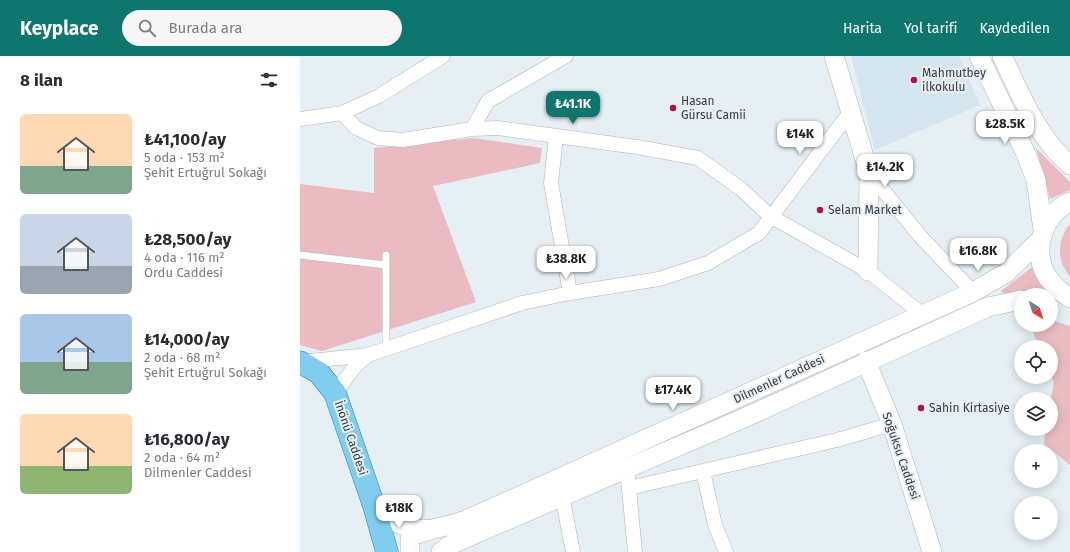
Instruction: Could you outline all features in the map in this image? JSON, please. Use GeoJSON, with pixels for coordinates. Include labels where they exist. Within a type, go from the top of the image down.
{"type":"FeatureCollection","features":[{"type":"Feature","properties":{"kind":"main road","name":"İnönü Caddesi"},"geometry":{"type":"LineString","coordinates":[[300,362],[319,373],[335,393],[374,506],[387,552]]}},
{"type":"Feature","properties":{"kind":"street"},"geometry":{"type":"LineString","coordinates":[[300,119],[342,113],[379,96],[443,56]]}},
{"type":"Feature","properties":{"kind":"street"},"geometry":{"type":"LineString","coordinates":[[834,56],[869,173],[868,271]]}},
{"type":"Feature","properties":{"kind":"street"},"geometry":{"type":"LineString","coordinates":[[979,56],[1026,154],[1036,180],[1042,235],[1040,259],[1044,271],[1059,291],[1070,298]]}},
{"type":"Feature","properties":{"kind":"street"},"geometry":{"type":"LineString","coordinates":[[1002,56],[1044,137],[1057,154],[1070,166]]}},
{"type":"Feature","properties":{"kind":"street"},"geometry":{"type":"LineString","coordinates":[[472,129],[488,101],[560,57]]}},
{"type":"Feature","properties":{"kind":"street"},"geometry":{"type":"LineString","coordinates":[[300,362],[368,355],[522,303],[570,292],[659,279],[708,263],[759,233],[770,216],[850,111]]}},
{"type":"Feature","properties":{"kind":"street"},"geometry":{"type":"LineString","coordinates":[[342,113],[356,128],[378,138],[403,140],[472,129],[498,128],[637,147],[698,158],[741,189],[770,216],[868,271],[922,314]]}},
{"type":"Feature","properties":{"kind":"street"},"geometry":{"type":"LineString","coordinates":[[556,136],[551,183],[570,292]]}},
{"type":"Feature","properties":{"kind":"street"},"geometry":{"type":"LineString","coordinates":[[869,173],[920,236],[973,292]]}},
{"type":"Feature","properties":{"kind":"street","name":"Dilmenler Caddesi"},"geometry":{"type":"LineString","coordinates":[[374,506],[389,519],[401,525],[431,530],[439,529],[466,520],[531,492],[973,292],[1006,273],[1042,235],[1052,216],[1064,205],[1070,202]]}},
{"type":"Feature","properties":{"kind":"street"},"geometry":{"type":"LineString","coordinates":[[1058,299],[1070,298]]}},
{"type":"Feature","properties":{"kind":"street","name":"Dilmenler Caddesi"},"geometry":{"type":"LineString","coordinates":[[441,552],[452,544],[562,495],[744,418],[988,307],[1014,301]]}},
{"type":"Feature","properties":{"kind":"street"},"geometry":{"type":"LineString","coordinates":[[335,393],[356,365],[368,355]]}},
{"type":"Feature","properties":{"kind":"street","name":"Soğuksu Caddesi"},"geometry":{"type":"LineString","coordinates":[[866,362],[892,424],[932,552]]}},
{"type":"Feature","properties":{"kind":"street"},"geometry":{"type":"LineString","coordinates":[[629,488],[837,440],[892,424]]}},
{"type":"Feature","properties":{"kind":"street"},"geometry":{"type":"LineString","coordinates":[[627,468],[635,552]]}},
{"type":"Feature","properties":{"kind":"street"},"geometry":{"type":"LineString","coordinates":[[703,471],[715,525],[726,552]]}},
{"type":"Feature","properties":{"kind":"street"},"geometry":{"type":"LineString","coordinates":[[562,495],[572,552]]}},
{"type":"Feature","properties":{"kind":"street"},"geometry":{"type":"LineString","coordinates":[[410,552],[410,540],[414,535],[431,530]]}},
{"type":"Feature","properties":{"kind":"lane"},"geometry":{"type":"LineString","coordinates":[[300,255],[386,265]]}},
{"type":"Feature","properties":{"kind":"lane"},"geometry":{"type":"LineString","coordinates":[[386,256],[386,349]]}},
{"type":"Feature","properties":{"kind":"shaded area","name":"Mahmutbey ilkokulu"},"geometry":{"type":"Polygon","coordinates":[[[851,56],[959,56],[980,105],[875,150],[851,56]]]}},
{"type":"Feature","properties":{"kind":"shaded area"},"geometry":{"type":"Polygon","coordinates":[[[474,138],[542,148],[540,163],[433,186],[476,302],[322,351],[300,345],[300,184],[374,193],[374,148],[474,138]]]}},
{"type":"Feature","properties":{"kind":"shaded area"},"geometry":{"type":"Polygon","coordinates":[[[1036,148],[1070,182],[1070,190],[1050,199],[1036,148]]]}},
{"type":"Feature","properties":{"kind":"shaded area"},"geometry":{"type":"Polygon","coordinates":[[[1070,224],[1070,277],[1062,264],[1060,250],[1063,237],[1070,224]]]}},
{"type":"Feature","properties":{"kind":"shaded area"},"geometry":{"type":"Polygon","coordinates":[[[1032,267],[1043,288],[1014,288],[1014,293],[1004,294],[1001,291],[1032,267]]]}},
{"type":"Feature","properties":{"kind":"shaded area"},"geometry":{"type":"Polygon","coordinates":[[[1058,322],[1070,326],[1070,465],[1058,455],[1058,444],[1044,444],[1045,436],[1058,436],[1058,392],[1052,392],[1054,384],[1058,384],[1058,340],[1036,340],[1033,332],[1058,332],[1058,322]]]}},
{"type":"Feature","properties":{"kind":"place","name":"Mahmutbey ilkokulu"},"geometry":{"type":"Point","coordinates":[914,80]}},
{"type":"Feature","properties":{"kind":"place","name":"Hasan Gürsu Camii"},"geometry":{"type":"Point","coordinates":[673,108]}},
{"type":"Feature","properties":{"kind":"place","name":"Selam Market"},"geometry":{"type":"Point","coordinates":[820,210]}},
{"type":"Feature","properties":{"kind":"place","name":"Sahin Kirtasiye"},"geometry":{"type":"Point","coordinates":[921,408]}}]}
